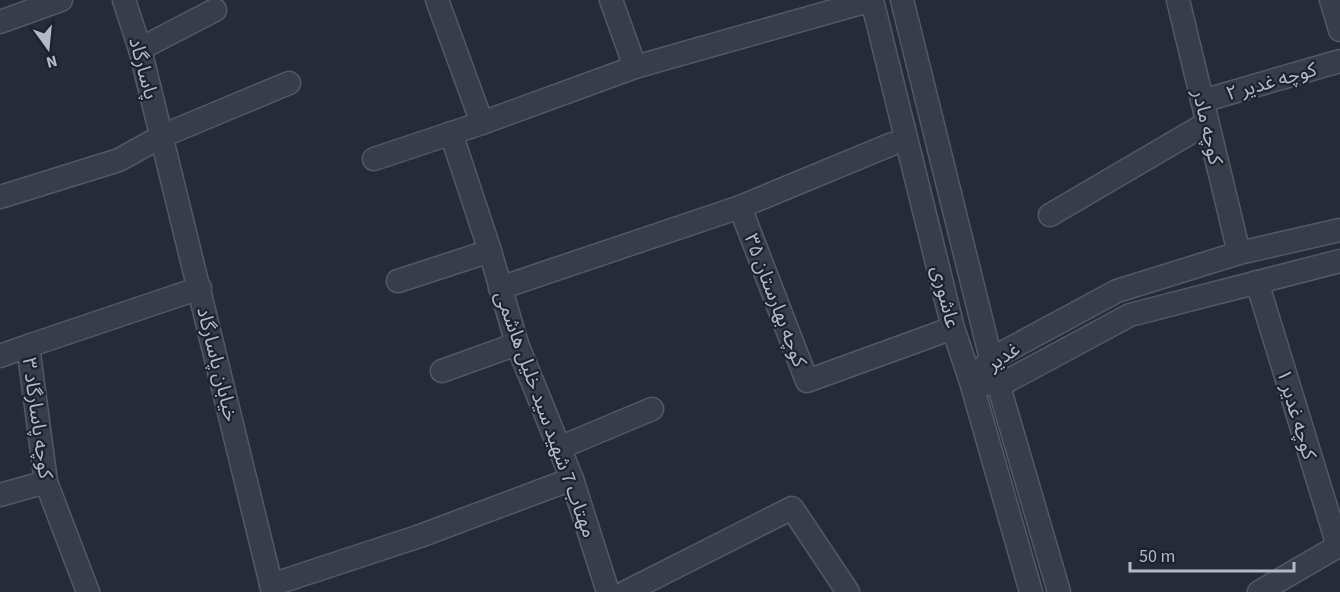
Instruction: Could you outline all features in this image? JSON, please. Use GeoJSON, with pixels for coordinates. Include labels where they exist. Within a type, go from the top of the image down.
{"type":"FeatureCollection","features":[{"type":"Feature","properties":{"kind":"street"},"geometry":{"type":"LineString","coordinates":[[0,22],[61,0]]}},
{"type":"Feature","properties":{"kind":"street","name":"پاسارگاد"},"geometry":{"type":"LineString","coordinates":[[124,0],[140,49],[162,136]]}},
{"type":"Feature","properties":{"kind":"street"},"geometry":{"type":"LineString","coordinates":[[437,0],[482,123]]}},
{"type":"Feature","properties":{"kind":"street"},"geometry":{"type":"LineString","coordinates":[[611,0],[635,67]]}},
{"type":"Feature","properties":{"kind":"street"},"geometry":{"type":"LineString","coordinates":[[374,159],[451,134],[635,67],[872,0]]}},
{"type":"Feature","properties":{"kind":"street","name":"عاشوری"},"geometry":{"type":"LineString","coordinates":[[872,0],[953,328],[971,382],[1031,592]]}},
{"type":"Feature","properties":{"kind":"street","name":"عاشوری"},"geometry":{"type":"LineString","coordinates":[[902,0],[992,359],[1059,592]]}},
{"type":"Feature","properties":{"kind":"street","name":"کوچه مادر"},"geometry":{"type":"LineString","coordinates":[[1178,0],[1239,253]]}},
{"type":"Feature","properties":{"kind":"street"},"geometry":{"type":"LineString","coordinates":[[1331,0],[1340,30]]}},
{"type":"Feature","properties":{"kind":"street"},"geometry":{"type":"LineString","coordinates":[[140,49],[215,10]]}},
{"type":"Feature","properties":{"kind":"street","name":"کوچه غدیر ۲"},"geometry":{"type":"LineString","coordinates":[[1202,101],[1340,61]]}},
{"type":"Feature","properties":{"kind":"street"},"geometry":{"type":"LineString","coordinates":[[0,197],[119,160],[162,136],[289,83]]}},
{"type":"Feature","properties":{"kind":"street"},"geometry":{"type":"LineString","coordinates":[[1050,215],[1207,123]]}},
{"type":"Feature","properties":{"kind":"street","name":"مهتاب 7 شهید سید خلیل هاشمی"},"geometry":{"type":"LineString","coordinates":[[451,134],[490,251],[517,344],[572,479],[608,592]]}},
{"type":"Feature","properties":{"kind":"street","name":"خیابان پاسارگاد"},"geometry":{"type":"LineString","coordinates":[[162,136],[272,589]]}},
{"type":"Feature","properties":{"kind":"street"},"geometry":{"type":"LineString","coordinates":[[500,288],[740,207],[892,144]]}},
{"type":"Feature","properties":{"kind":"street","name":"کوچه بهارستان ۳۵"},"geometry":{"type":"LineString","coordinates":[[740,207],[807,381],[953,328]]}},
{"type":"Feature","properties":{"kind":"street","name":"غدیر"},"geometry":{"type":"LineString","coordinates":[[971,382],[992,359],[1117,291],[1239,253],[1340,230]]}},
{"type":"Feature","properties":{"kind":"street"},"geometry":{"type":"LineString","coordinates":[[398,281],[490,251]]}},
{"type":"Feature","properties":{"kind":"street","name":"غدیر"},"geometry":{"type":"LineString","coordinates":[[971,382],[1000,385],[1130,315],[1340,261]]}},
{"type":"Feature","properties":{"kind":"street","name":"کوچه غدیر ۱"},"geometry":{"type":"LineString","coordinates":[[1257,282],[1339,545]]}},
{"type":"Feature","properties":{"kind":"street","name":"کوچه پاسارگاد ۳"},"geometry":{"type":"LineString","coordinates":[[88,592],[45,482],[28,346],[200,288]]}},
{"type":"Feature","properties":{"kind":"street"},"geometry":{"type":"LineString","coordinates":[[1117,291],[1117,301],[1122,311],[1130,315]]}},
{"type":"Feature","properties":{"kind":"street"},"geometry":{"type":"LineString","coordinates":[[442,371],[517,344]]}},
{"type":"Feature","properties":{"kind":"street"},"geometry":{"type":"LineString","coordinates":[[0,356],[28,346]]}},
{"type":"Feature","properties":{"kind":"street"},"geometry":{"type":"LineString","coordinates":[[559,447],[652,409]]}},
{"type":"Feature","properties":{"kind":"street"},"geometry":{"type":"LineString","coordinates":[[272,589],[572,479]]}},
{"type":"Feature","properties":{"kind":"street"},"geometry":{"type":"LineString","coordinates":[[0,495],[45,482]]}},
{"type":"Feature","properties":{"kind":"street"},"geometry":{"type":"LineString","coordinates":[[626,592],[792,508],[837,588]]}},
{"type":"Feature","properties":{"kind":"street"},"geometry":{"type":"LineString","coordinates":[[1259,592],[1339,545]]}}]}
